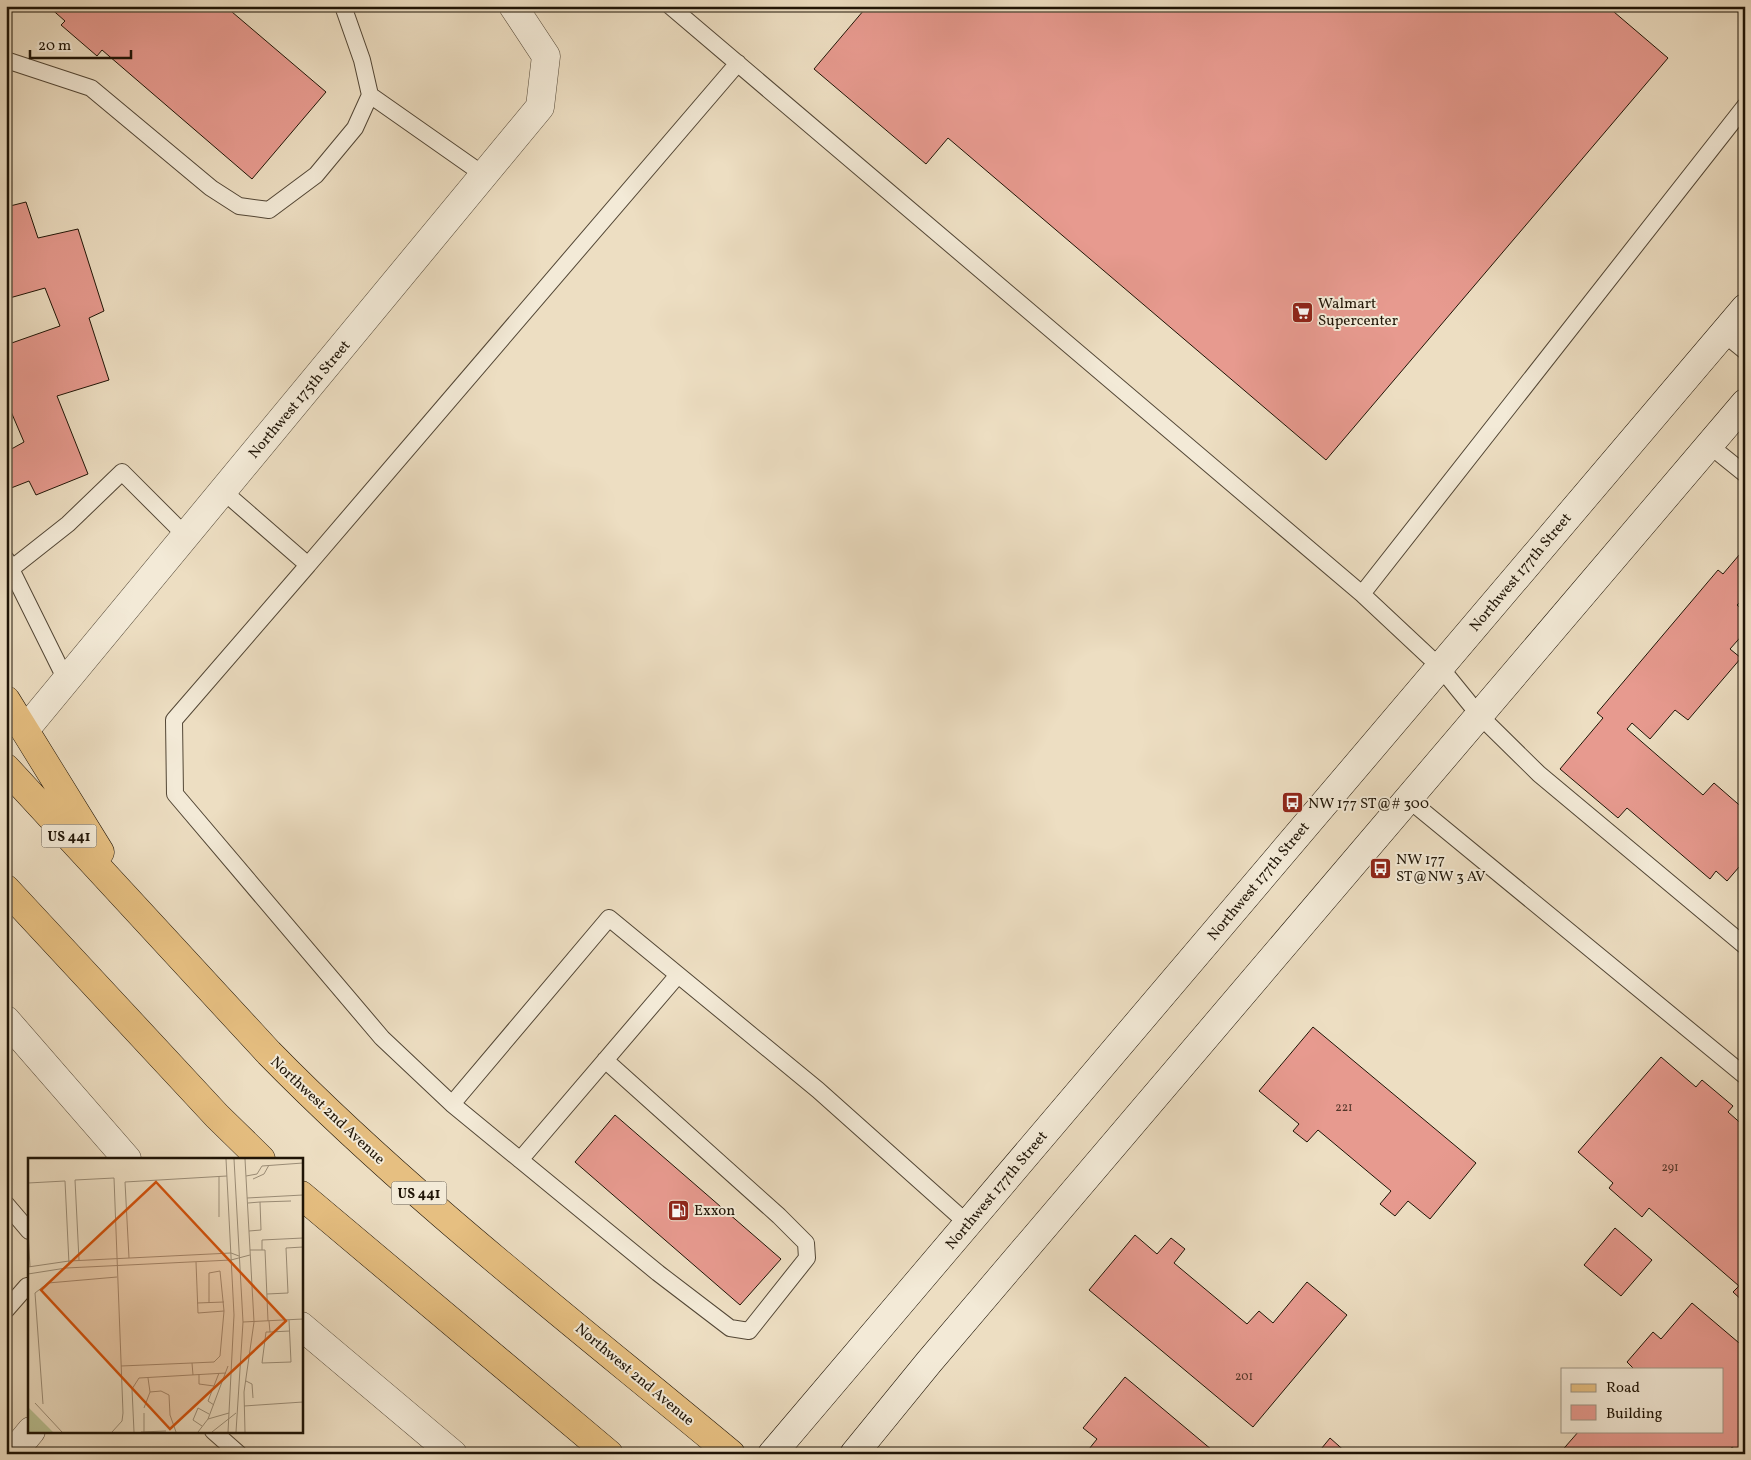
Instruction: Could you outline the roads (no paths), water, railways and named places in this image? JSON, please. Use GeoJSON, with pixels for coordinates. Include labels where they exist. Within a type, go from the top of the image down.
{"type":"FeatureCollection","features":[{"type":"Feature","properties":{"kind":"main road"},"geometry":{"type":"LineString","coordinates":[[6,700],[133,904]]}},
{"type":"Feature","properties":{"kind":"main road","name":"Northwest 2nd Avenue"},"geometry":{"type":"LineString","coordinates":[[6,768],[269,1054],[365,1147],[730,1454]]}},
{"type":"Feature","properties":{"kind":"main road"},"geometry":{"type":"LineString","coordinates":[[6,889],[211,1110],[260,1158]]}},
{"type":"Feature","properties":{"kind":"main road"},"geometry":{"type":"LineString","coordinates":[[302,1196],[609,1454]]}},
{"type":"Feature","properties":{"kind":"street","name":"Northwest 175th Street"},"geometry":{"type":"LineString","coordinates":[[25,730],[540,107],[546,56],[513,6]]}},
{"type":"Feature","properties":{"kind":"street","name":"Northwest 177th Street"},"geometry":{"type":"LineString","coordinates":[[772,1454],[1745,308]]}},
{"type":"Feature","properties":{"kind":"street"},"geometry":{"type":"LineString","coordinates":[[854,1454],[1745,403]]}},
{"type":"Feature","properties":{"kind":"street"},"geometry":{"type":"LineString","coordinates":[[6,1020],[126,1158]]}},
{"type":"Feature","properties":{"kind":"street"},"geometry":{"type":"LineString","coordinates":[[302,1327],[453,1454]]}},
{"type":"Feature","properties":{"kind":"street"},"geometry":{"type":"LineString","coordinates":[[12,1454],[30,1432]]}},
{"type":"Feature","properties":{"kind":"lane"},"geometry":{"type":"LineString","coordinates":[[6,60],[91,88],[211,188],[239,206],[269,210],[316,175],[355,128],[370,95],[362,60],[343,6]]}},
{"type":"Feature","properties":{"kind":"lane"},"geometry":{"type":"LineString","coordinates":[[670,6],[1362,594],[1440,667],[1479,715],[1539,774],[1745,946]]}},
{"type":"Feature","properties":{"kind":"lane"},"geometry":{"type":"LineString","coordinates":[[605,1060],[780,1216],[806,1243],[807,1258],[749,1330],[730,1328],[452,1104],[382,1038],[175,794],[174,720],[738,63]]}},
{"type":"Feature","properties":{"kind":"lane"},"geometry":{"type":"LineString","coordinates":[[370,95],[484,175]]}},
{"type":"Feature","properties":{"kind":"lane"},"geometry":{"type":"LineString","coordinates":[[1362,594],[1745,106]]}},
{"type":"Feature","properties":{"kind":"lane"},"geometry":{"type":"LineString","coordinates":[[1723,333],[1745,351]]}},
{"type":"Feature","properties":{"kind":"lane"},"geometry":{"type":"LineString","coordinates":[[1709,445],[1745,474]]}},
{"type":"Feature","properties":{"kind":"lane"},"geometry":{"type":"LineString","coordinates":[[66,680],[9,564],[68,524],[122,472],[186,536]]}},
{"type":"Feature","properties":{"kind":"lane"},"geometry":{"type":"LineString","coordinates":[[223,491],[308,565]]}},
{"type":"Feature","properties":{"kind":"lane"},"geometry":{"type":"LineString","coordinates":[[1408,799],[1745,1076]]}},
{"type":"Feature","properties":{"kind":"lane"},"geometry":{"type":"LineString","coordinates":[[452,1104],[609,918],[818,1090],[968,1223]]}},
{"type":"Feature","properties":{"kind":"lane"},"geometry":{"type":"LineString","coordinates":[[520,1160],[678,974]]}},
{"type":"Feature","properties":{"kind":"lane"},"geometry":{"type":"LineString","coordinates":[[6,1204],[28,1230]]}},
{"type":"Feature","properties":{"kind":"lane"},"geometry":{"type":"LineString","coordinates":[[6,1310],[28,1285]]}},
{"type":"Feature","properties":{"kind":"lane"},"geometry":{"type":"LineString","coordinates":[[214,1432],[239,1454]]}},
{"type":"Feature","properties":{"kind":"place","name":"Walmart Supercenter"},"geometry":{"type":"Point","coordinates":[1302,312]}},
{"type":"Feature","properties":{"kind":"place","name":"NW 177 ST@# 300"},"geometry":{"type":"Point","coordinates":[1292,803]}},
{"type":"Feature","properties":{"kind":"place","name":"NW 177 ST@NW 3 AV"},"geometry":{"type":"Point","coordinates":[1380,868]}},
{"type":"Feature","properties":{"kind":"place","name":"Exxon"},"geometry":{"type":"Point","coordinates":[678,1210]}}]}
